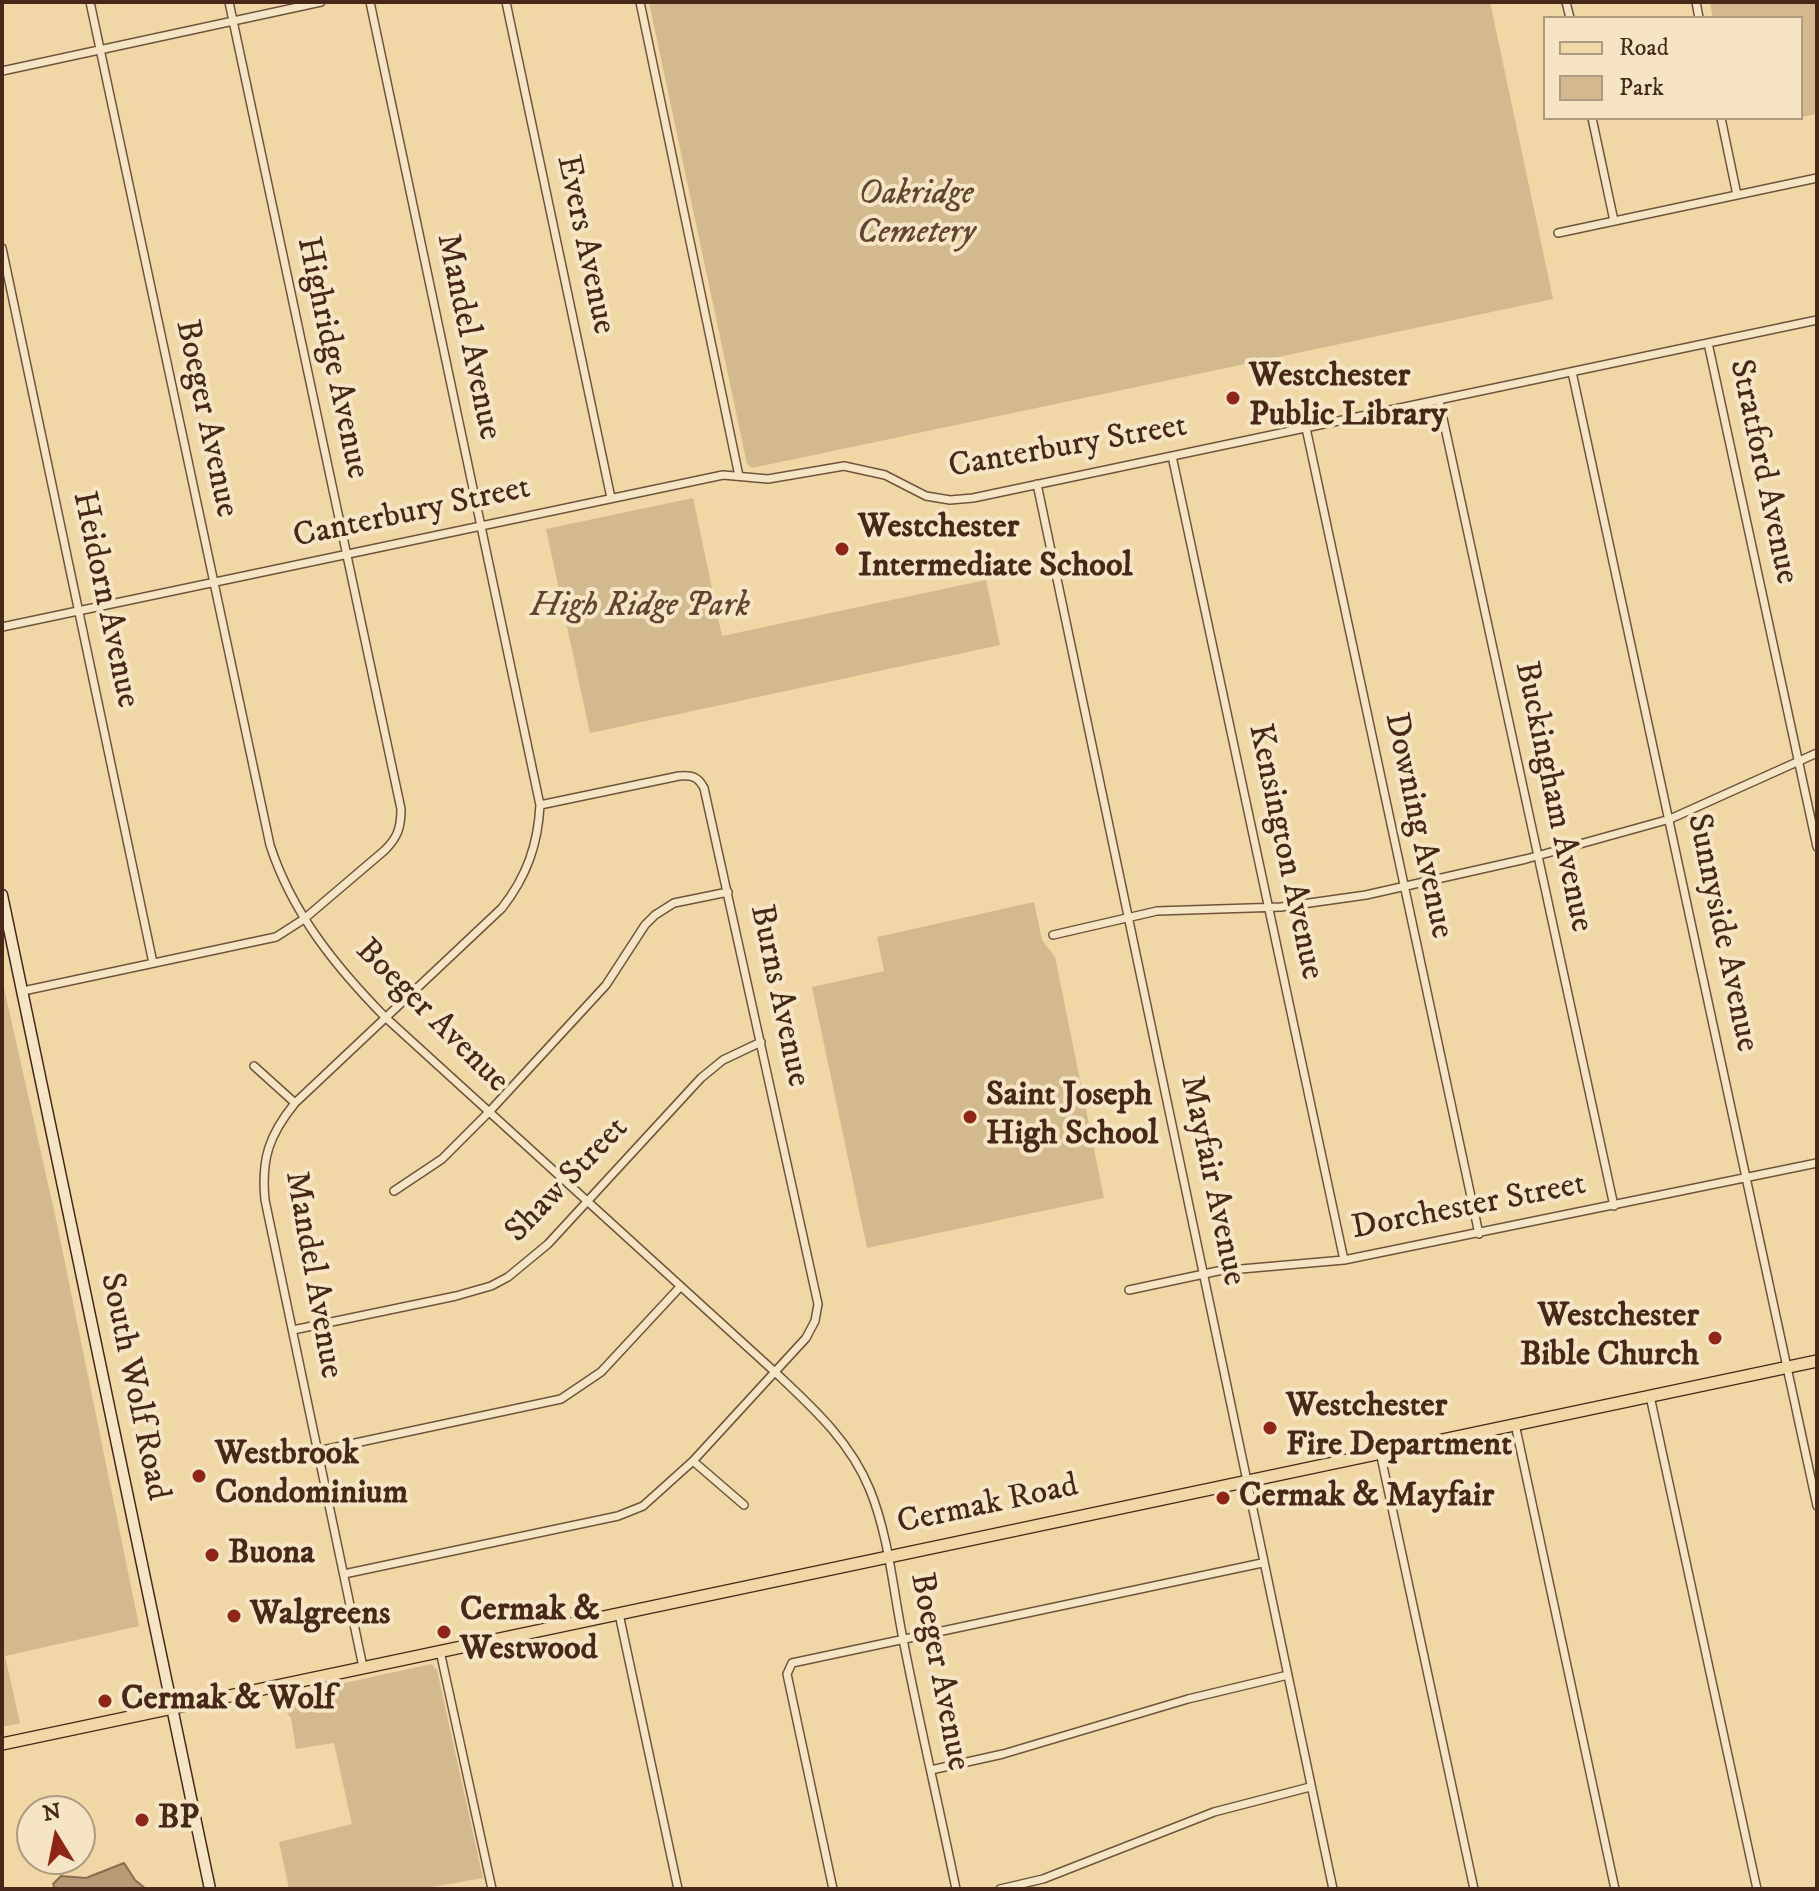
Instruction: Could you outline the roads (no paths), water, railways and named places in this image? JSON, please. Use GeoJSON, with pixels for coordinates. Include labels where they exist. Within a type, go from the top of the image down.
{"type":"FeatureCollection","features":[{"type":"Feature","properties":{"kind":"main road","name":"South Wolf Road"},"geometry":{"type":"LineString","coordinates":[[2,895],[210,1889]]}},
{"type":"Feature","properties":{"kind":"main road","name":"Cermak Road"},"geometry":{"type":"LineString","coordinates":[[2,1744],[1246,1479],[1817,1361]]}},
{"type":"Feature","properties":{"kind":"street","name":"Boeger Avenue"},"geometry":{"type":"LineString","coordinates":[[90,2],[270,845],[287,889],[304,919],[344,975],[385,1017],[776,1373],[828,1423],[851,1454],[870,1490],[888,1557],[956,1889]]}},
{"type":"Feature","properties":{"kind":"street","name":"Highridge Avenue"},"geometry":{"type":"LineString","coordinates":[[23,991],[276,937],[304,919],[385,850],[394,841],[401,823],[401,809],[229,2]]}},
{"type":"Feature","properties":{"kind":"street"},"geometry":{"type":"LineString","coordinates":[[2,71],[321,2]]}},
{"type":"Feature","properties":{"kind":"street","name":"Mandel Avenue"},"geometry":{"type":"LineString","coordinates":[[363,1667],[264,1184],[267,1152],[272,1135],[295,1103],[502,908],[514,893],[533,851],[540,805],[370,2]]}},
{"type":"Feature","properties":{"kind":"street","name":"Evers Avenue"},"geometry":{"type":"LineString","coordinates":[[506,2],[611,498]]}},
{"type":"Feature","properties":{"kind":"street"},"geometry":{"type":"LineString","coordinates":[[640,2],[739,476]]}},
{"type":"Feature","properties":{"kind":"street"},"geometry":{"type":"LineString","coordinates":[[1592,120],[1614,221]]}},
{"type":"Feature","properties":{"kind":"street"},"geometry":{"type":"LineString","coordinates":[[1721,120],[1737,195]]}},
{"type":"Feature","properties":{"kind":"street"},"geometry":{"type":"LineString","coordinates":[[1558,233],[1817,178]]}},
{"type":"Feature","properties":{"kind":"street","name":"Heidorn Avenue"},"geometry":{"type":"LineString","coordinates":[[2,248],[153,963]]}},
{"type":"Feature","properties":{"kind":"street","name":"Canterbury Street"},"geometry":{"type":"LineString","coordinates":[[2,627],[723,475],[768,479],[834,467],[858,467],[885,475],[926,496],[950,500],[973,498],[1817,320]]}},
{"type":"Feature","properties":{"kind":"street","name":"Stratford Avenue"},"geometry":{"type":"LineString","coordinates":[[1708,343],[1817,847]]}},
{"type":"Feature","properties":{"kind":"street","name":"Sunnyside Avenue"},"geometry":{"type":"LineString","coordinates":[[1572,372],[1817,1506]]}},
{"type":"Feature","properties":{"kind":"street","name":"Buckingham Avenue"},"geometry":{"type":"LineString","coordinates":[[1439,400],[1614,1206]]}},
{"type":"Feature","properties":{"kind":"street","name":"Downing Avenue"},"geometry":{"type":"LineString","coordinates":[[1306,428],[1479,1234]]}},
{"type":"Feature","properties":{"kind":"street","name":"Kensington Avenue"},"geometry":{"type":"LineString","coordinates":[[1172,456],[1344,1260]]}},
{"type":"Feature","properties":{"kind":"street","name":"Mayfair Avenue"},"geometry":{"type":"LineString","coordinates":[[1037,484],[1333,1889]]}},
{"type":"Feature","properties":{"kind":"street"},"geometry":{"type":"LineString","coordinates":[[1053,935],[1157,911],[1269,908],[1320,903],[1404,888],[1538,856],[1670,819],[1817,753]]}},
{"type":"Feature","properties":{"kind":"street","name":"Burns Avenue"},"geometry":{"type":"LineString","coordinates":[[344,1574],[618,1516],[643,1506],[693,1461],[776,1373],[806,1338],[815,1321],[818,1304],[728,892],[700,780],[692,775],[679,776],[540,805]]}},
{"type":"Feature","properties":{"kind":"street"},"geometry":{"type":"LineString","coordinates":[[394,1191],[442,1159],[489,1112],[606,985],[645,925],[655,915],[674,903],[728,892]]}},
{"type":"Feature","properties":{"kind":"street","name":"Shaw Street"},"geometry":{"type":"LineString","coordinates":[[293,1330],[491,1286],[536,1257],[701,1078],[723,1060],[761,1042]]}},
{"type":"Feature","properties":{"kind":"street"},"geometry":{"type":"LineString","coordinates":[[254,1066],[295,1103]]}},
{"type":"Feature","properties":{"kind":"street","name":"Dorchester Street"},"geometry":{"type":"LineString","coordinates":[[1129,1290],[1205,1274],[1344,1260],[1817,1163]]}},
{"type":"Feature","properties":{"kind":"street"},"geometry":{"type":"LineString","coordinates":[[318,1451],[561,1399],[592,1380],[680,1287]]}},
{"type":"Feature","properties":{"kind":"street"},"geometry":{"type":"LineString","coordinates":[[1650,1396],[1757,1889]]}},
{"type":"Feature","properties":{"kind":"street"},"geometry":{"type":"LineString","coordinates":[[1515,1424],[1615,1889]]}},
{"type":"Feature","properties":{"kind":"street"},"geometry":{"type":"LineString","coordinates":[[1380,1452],[1474,1889]]}},
{"type":"Feature","properties":{"kind":"street"},"geometry":{"type":"LineString","coordinates":[[693,1461],[744,1505]]}},
{"type":"Feature","properties":{"kind":"street"},"geometry":{"type":"LineString","coordinates":[[833,1889],[788,1681],[788,1667],[799,1662],[1262,1563]]}},
{"type":"Feature","properties":{"kind":"street"},"geometry":{"type":"LineString","coordinates":[[619,1614],[678,1889]]}},
{"type":"Feature","properties":{"kind":"street"},"geometry":{"type":"LineString","coordinates":[[440,1651],[492,1889]]}},
{"type":"Feature","properties":{"kind":"street"},"geometry":{"type":"LineString","coordinates":[[931,1770],[1003,1754],[1188,1699],[1288,1675]]}},
{"type":"Feature","properties":{"kind":"street"},"geometry":{"type":"LineString","coordinates":[[1000,1889],[1043,1879],[1214,1812],[1310,1787]]}},
{"type":"Feature","properties":{"kind":"place","name":"Westchester Public Library"},"geometry":{"type":"Point","coordinates":[1233,398]}},
{"type":"Feature","properties":{"kind":"place","name":"Westchester Intermediate School"},"geometry":{"type":"Point","coordinates":[842,549]}},
{"type":"Feature","properties":{"kind":"place","name":"Saint Joseph High School"},"geometry":{"type":"Point","coordinates":[970,1117]}},
{"type":"Feature","properties":{"kind":"place","name":"Westchester Bible Church"},"geometry":{"type":"Point","coordinates":[1715,1338]}},
{"type":"Feature","properties":{"kind":"place","name":"Westchester Fire Department"},"geometry":{"type":"Point","coordinates":[1270,1428]}},
{"type":"Feature","properties":{"kind":"place","name":"Westbrook Condominium"},"geometry":{"type":"Point","coordinates":[199,1476]}},
{"type":"Feature","properties":{"kind":"place","name":"Cermak & Mayfair"},"geometry":{"type":"Point","coordinates":[1223,1498]}},
{"type":"Feature","properties":{"kind":"place","name":"Buona"},"geometry":{"type":"Point","coordinates":[212,1555]}},
{"type":"Feature","properties":{"kind":"place","name":"Walgreens"},"geometry":{"type":"Point","coordinates":[234,1616]}},
{"type":"Feature","properties":{"kind":"place","name":"Cermak & Westwood"},"geometry":{"type":"Point","coordinates":[444,1632]}},
{"type":"Feature","properties":{"kind":"place","name":"Cermak & Wolf"},"geometry":{"type":"Point","coordinates":[105,1701]}},
{"type":"Feature","properties":{"kind":"place","name":"BP"},"geometry":{"type":"Point","coordinates":[142,1820]}},
{"type":"Feature","properties":{"kind":"park label","name":"Oakridge Cemetery"},"geometry":{"type":"Point","coordinates":[916,216]}},
{"type":"Feature","properties":{"kind":"park label","name":"High Ridge Park"},"geometry":{"type":"Point","coordinates":[640,608]}}]}
